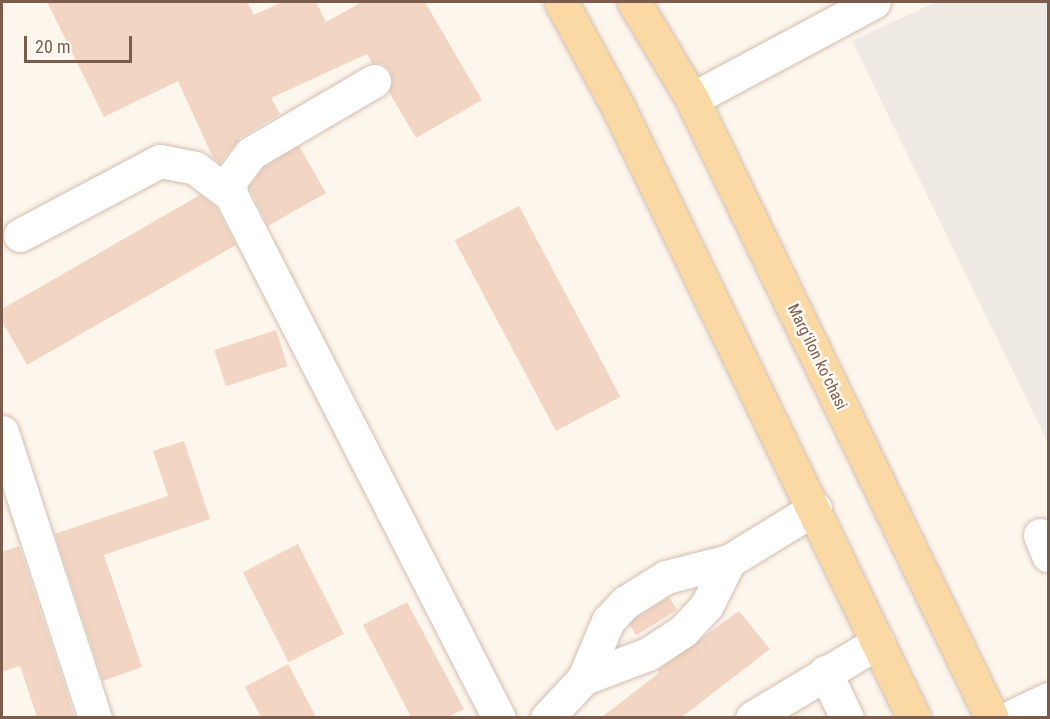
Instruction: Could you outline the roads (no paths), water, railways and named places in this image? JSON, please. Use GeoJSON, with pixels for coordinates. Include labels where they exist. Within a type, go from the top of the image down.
{"type":"FeatureCollection","features":[{"type":"Feature","properties":{"kind":"main road"},"geometry":{"type":"LineString","coordinates":[[561,2],[620,109],[815,508],[914,717]]}},
{"type":"Feature","properties":{"kind":"main road","name":"Margʻilon koʻchasi"},"geometry":{"type":"LineString","coordinates":[[634,2],[692,99],[993,717]]}},
{"type":"Feature","properties":{"kind":"street"},"geometry":{"type":"LineString","coordinates":[[692,99],[874,2]]}},
{"type":"Feature","properties":{"kind":"street"},"geometry":{"type":"LineString","coordinates":[[374,81],[251,153],[230,181],[231,195],[499,717]]}},
{"type":"Feature","properties":{"kind":"street"},"geometry":{"type":"LineString","coordinates":[[20,235],[160,161],[195,168],[231,195]]}},
{"type":"Feature","properties":{"kind":"street"},"geometry":{"type":"LineString","coordinates":[[2,432],[12,510],[95,717]]}},
{"type":"Feature","properties":{"kind":"street"},"geometry":{"type":"LineString","coordinates":[[547,717],[584,678],[608,621],[626,602],[666,577],[729,561],[815,508]]}},
{"type":"Feature","properties":{"kind":"street"},"geometry":{"type":"LineString","coordinates":[[584,678],[648,654],[683,632],[707,605],[729,561]]}},
{"type":"Feature","properties":{"kind":"street"},"geometry":{"type":"LineString","coordinates":[[752,717],[878,642]]}},
{"type":"Feature","properties":{"kind":"street"},"geometry":{"type":"LineString","coordinates":[[825,672],[848,717]]}},
{"type":"Feature","properties":{"kind":"street"},"geometry":{"type":"LineString","coordinates":[[1008,717],[1048,699]]}}]}
